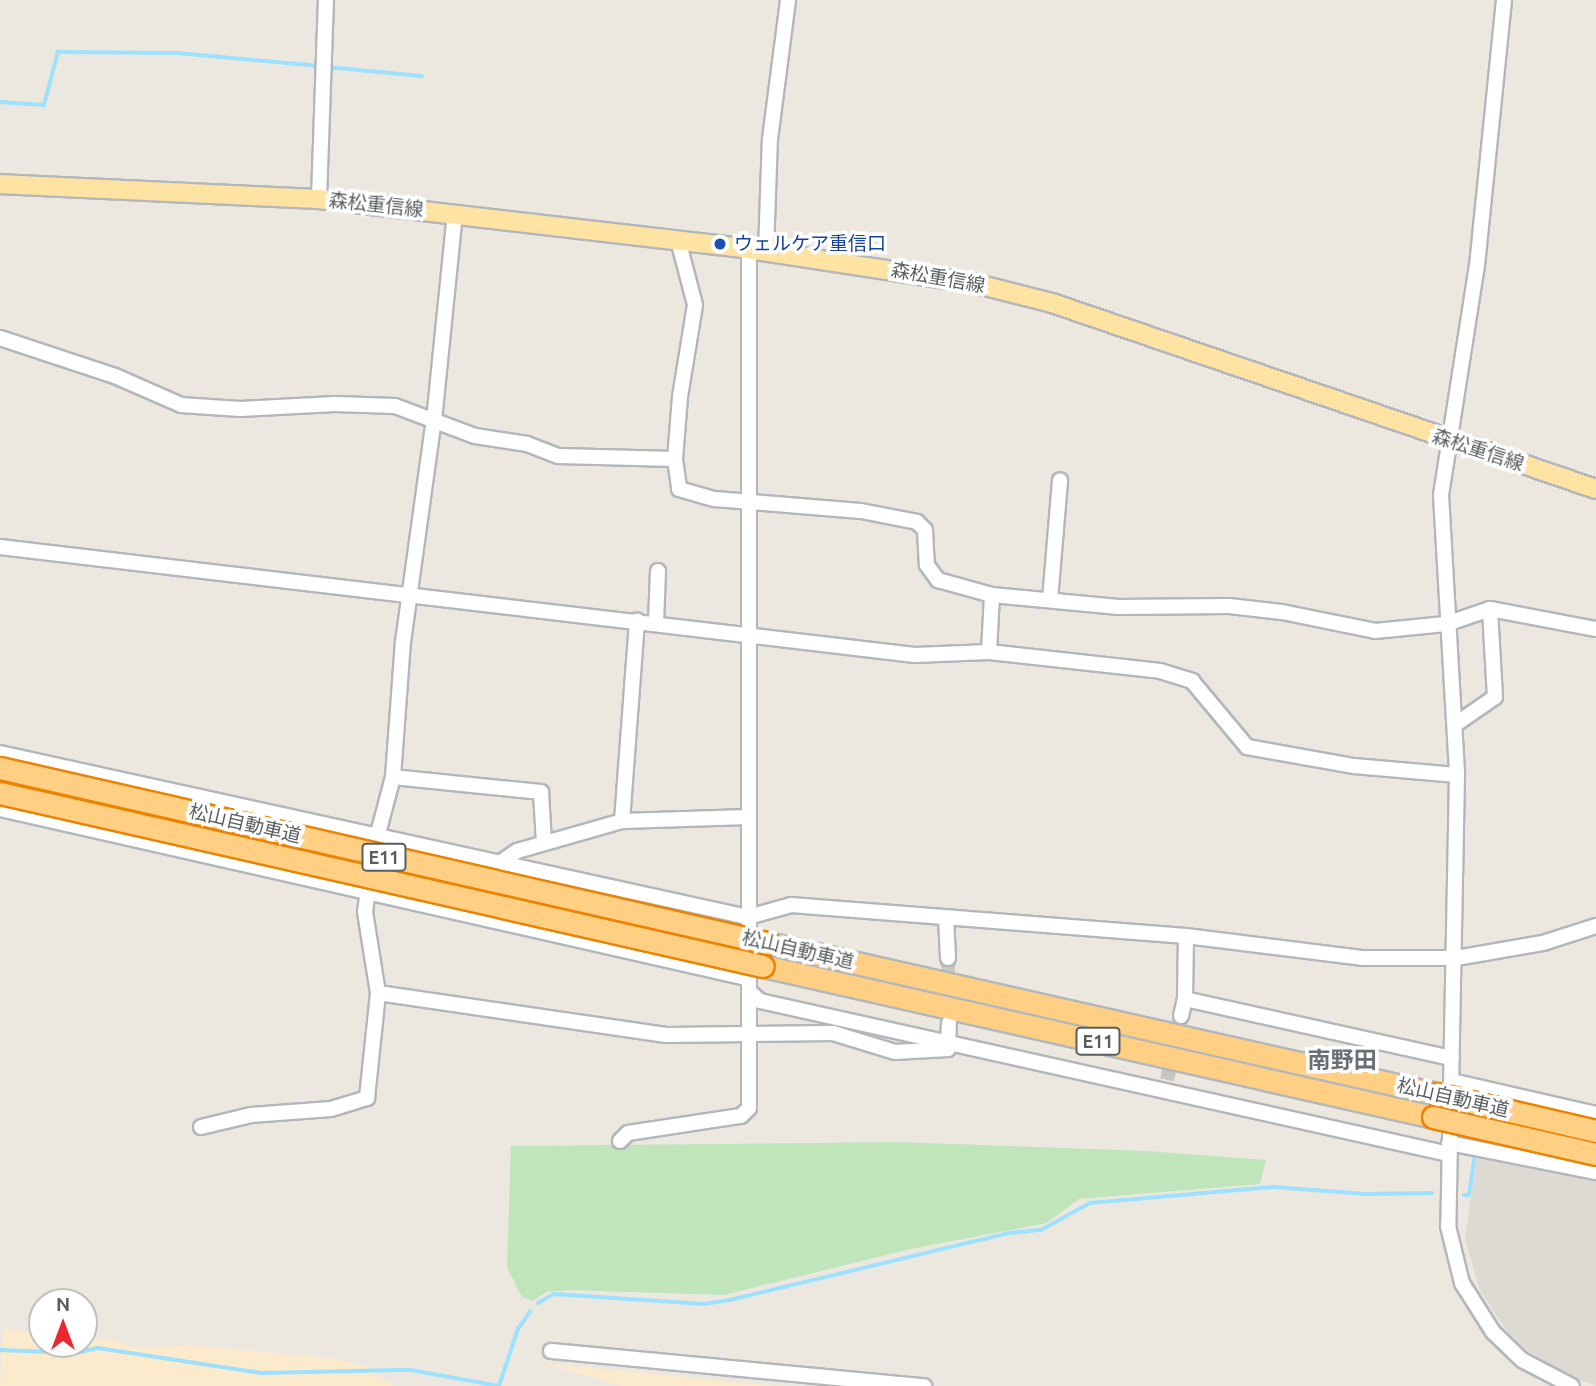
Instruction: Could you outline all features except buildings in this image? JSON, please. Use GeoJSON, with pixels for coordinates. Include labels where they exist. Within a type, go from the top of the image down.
{"type":"FeatureCollection","features":[{"type":"Feature","properties":{"kind":"highway","name":"松山自動車道"},"geometry":{"type":"LineString","coordinates":[[0,768],[768,943],[1445,1088],[1596,1130]]}},
{"type":"Feature","properties":{"kind":"highway","name":"松山自動車道"},"geometry":{"type":"LineString","coordinates":[[0,793],[755,972],[1596,1154]]}},
{"type":"Feature","properties":{"kind":"main road","name":"森松重信線"},"geometry":{"type":"LineString","coordinates":[[0,184],[319,199],[758,250],[977,284],[1052,303],[1596,489]]}},
{"type":"Feature","properties":{"kind":"street"},"geometry":{"type":"LineString","coordinates":[[319,199],[326,0]]}},
{"type":"Feature","properties":{"kind":"street"},"geometry":{"type":"LineString","coordinates":[[620,1141],[628,1133],[741,1116],[749,1108],[749,1036],[755,972],[748,917],[748,502],[758,250],[788,0]]}},
{"type":"Feature","properties":{"kind":"street"},"geometry":{"type":"LineString","coordinates":[[1504,0],[1477,265],[1447,440],[1441,495],[1446,624],[1456,724],[1457,775],[1456,958],[1452,1058],[1445,1088],[1449,1149],[1448,1226],[1462,1283],[1493,1332],[1522,1360],[1572,1386]]}},
{"type":"Feature","properties":{"kind":"street"},"geometry":{"type":"LineString","coordinates":[[201,1127],[251,1115],[331,1109],[367,1098],[378,993],[365,912],[367,891],[377,836],[393,777],[410,598],[434,420],[455,214]]}},
{"type":"Feature","properties":{"kind":"street"},"geometry":{"type":"LineString","coordinates":[[678,240],[695,318],[675,459],[679,489],[748,502],[861,512],[917,522],[925,530],[927,565],[938,580],[992,595],[1118,607],[1229,606],[1282,612],[1375,631],[1446,624],[1490,610],[1596,628]]}},
{"type":"Feature","properties":{"kind":"street"},"geometry":{"type":"LineString","coordinates":[[0,338],[115,376],[181,405],[240,409],[335,404],[395,406],[475,436],[527,444],[558,456],[675,459]]}},
{"type":"Feature","properties":{"kind":"street"},"geometry":{"type":"LineString","coordinates":[[1050,600],[1060,480]]}},
{"type":"Feature","properties":{"kind":"street"},"geometry":{"type":"LineString","coordinates":[[0,547],[410,598],[656,623],[915,655],[989,652],[1177,674],[1192,681],[1247,747],[1272,754],[1457,775]]}},
{"type":"Feature","properties":{"kind":"street"},"geometry":{"type":"LineString","coordinates":[[656,623],[658,571]]}},
{"type":"Feature","properties":{"kind":"street"},"geometry":{"type":"LineString","coordinates":[[989,652],[992,595]]}},
{"type":"Feature","properties":{"kind":"street"},"geometry":{"type":"LineString","coordinates":[[1456,724],[1494,697],[1490,610]]}},
{"type":"Feature","properties":{"kind":"street"},"geometry":{"type":"LineString","coordinates":[[622,821],[637,621]]}},
{"type":"Feature","properties":{"kind":"street"},"geometry":{"type":"LineString","coordinates":[[0,753],[748,917],[791,905],[1186,936],[1362,958],[1456,958],[1543,943],[1596,926]]}},
{"type":"Feature","properties":{"kind":"street"},"geometry":{"type":"LineString","coordinates":[[393,777],[541,792],[544,842]]}},
{"type":"Feature","properties":{"kind":"street"},"geometry":{"type":"LineString","coordinates":[[0,809],[367,891],[755,972]]}},
{"type":"Feature","properties":{"kind":"street"},"geometry":{"type":"LineString","coordinates":[[498,864],[517,851],[622,821],[748,817]]}},
{"type":"Feature","properties":{"kind":"street"},"geometry":{"type":"LineString","coordinates":[[946,918],[948,958]]}},
{"type":"Feature","properties":{"kind":"street"},"geometry":{"type":"LineString","coordinates":[[1181,1016],[1185,999],[1186,936]]}},
{"type":"Feature","properties":{"kind":"street"},"geometry":{"type":"LineString","coordinates":[[378,993],[630,1031],[749,1036],[833,1033],[895,1052],[948,1049],[949,1023]]}},
{"type":"Feature","properties":{"kind":"street"},"geometry":{"type":"LineString","coordinates":[[751,993],[760,1001],[950,1044],[1165,1086],[1449,1149],[1596,1172]]}},
{"type":"Feature","properties":{"kind":"street"},"geometry":{"type":"LineString","coordinates":[[1185,999],[1452,1058]]}},
{"type":"Feature","properties":{"kind":"street"},"geometry":{"type":"LineString","coordinates":[[1445,1088],[1596,1114]]}},
{"type":"Feature","properties":{"kind":"street"},"geometry":{"type":"LineString","coordinates":[[551,1351],[924,1386]]}},
{"type":"Feature","properties":{"kind":"shaded area"},"geometry":{"type":"Polygon","coordinates":[[[1477,1156],[1596,1181],[1596,1386],[1569,1376],[1525,1349],[1507,1331],[1480,1291],[1465,1239],[1477,1156]]]}},
{"type":"Feature","properties":{"kind":"green space"},"geometry":{"type":"Polygon","coordinates":[[[897,1142],[1147,1151],[1266,1160],[1260,1184],[1079,1199],[1047,1223],[906,1250],[724,1295],[569,1290],[546,1292],[533,1301],[522,1297],[507,1267],[511,1146],[897,1142]]]}},
{"type":"Feature","properties":{"kind":"sand"},"geometry":{"type":"Polygon","coordinates":[[[3,1329],[28,1332],[28,1358],[98,1358],[98,1339],[121,1341],[131,1348],[189,1345],[330,1358],[366,1366],[393,1386],[0,1386],[3,1329]]]}},
{"type":"Feature","properties":{"kind":"sand"},"geometry":{"type":"Polygon","coordinates":[[[542,1363],[778,1386],[622,1386],[542,1363]]]}},
{"type":"Feature","properties":{"kind":"waterway"},"geometry":{"type":"LineString","coordinates":[[0,102],[44,105],[58,52],[177,53],[319,66]]}},
{"type":"Feature","properties":{"kind":"waterway"},"geometry":{"type":"LineString","coordinates":[[327,67],[422,76]]}},
{"type":"Feature","properties":{"kind":"waterway"},"geometry":{"type":"LineString","coordinates":[[1464,1195],[1469,1195],[1475,1154]]}},
{"type":"Feature","properties":{"kind":"waterway"},"geometry":{"type":"LineString","coordinates":[[538,1303],[554,1294],[704,1304],[730,1300],[1010,1233],[1041,1230],[1090,1203],[1274,1187],[1366,1194],[1432,1193]]}},
{"type":"Feature","properties":{"kind":"waterway"},"geometry":{"type":"LineString","coordinates":[[0,1350],[76,1353],[98,1348],[262,1373],[411,1370],[499,1386],[518,1329],[530,1312]]}},
{"type":"Feature","properties":{"kind":"tunnel"},"geometry":{"type":"LineString","coordinates":[[948,958],[949,1016]]}},
{"type":"Feature","properties":{"kind":"tunnel"},"geometry":{"type":"LineString","coordinates":[[1167,1080],[1181,1016]]}},
{"type":"Feature","properties":{"kind":"place","name":"ウェルケア重信口"},"geometry":{"type":"Point","coordinates":[720,244]}},
{"type":"Feature","properties":{"kind":"district","name":"南野田"},"geometry":{"type":"Point","coordinates":[1342,1060]}}]}
